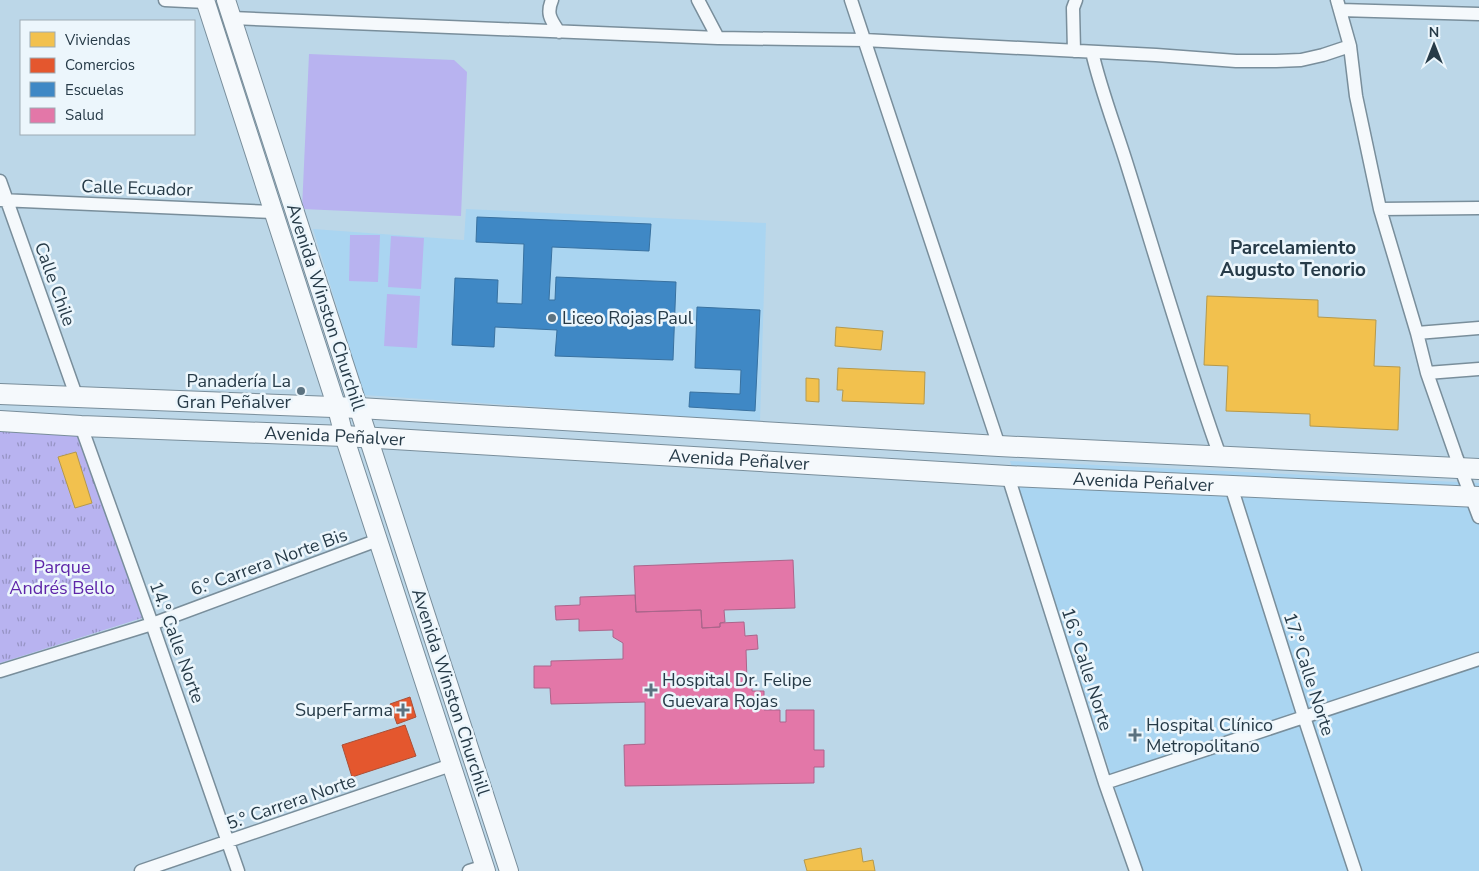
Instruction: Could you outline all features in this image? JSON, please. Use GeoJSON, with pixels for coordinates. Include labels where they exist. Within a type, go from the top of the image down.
{"type":"FeatureCollection","features":[{"type":"Feature","properties":{"kind":"main road","name":"Avenida Peñalver"},"geometry":{"type":"LineString","coordinates":[[0,394],[359,408],[999,446],[1470,469]]}},
{"type":"Feature","properties":{"kind":"main road","name":"Avenida Peñalver"},"geometry":{"type":"LineString","coordinates":[[0,421],[344,436],[1008,476],[1475,496]]}},
{"type":"Feature","properties":{"kind":"street"},"geometry":{"type":"LineString","coordinates":[[165,0],[205,1]]}},
{"type":"Feature","properties":{"kind":"street","name":"Avenida Winston Churchill"},"geometry":{"type":"LineString","coordinates":[[226,0],[510,871]]}},
{"type":"Feature","properties":{"kind":"street"},"geometry":{"type":"LineString","coordinates":[[552,0],[549,8],[550,19],[559,32]]}},
{"type":"Feature","properties":{"kind":"street"},"geometry":{"type":"LineString","coordinates":[[698,0],[718,38]]}},
{"type":"Feature","properties":{"kind":"street"},"geometry":{"type":"LineString","coordinates":[[851,0],[999,446]]}},
{"type":"Feature","properties":{"kind":"street"},"geometry":{"type":"LineString","coordinates":[[1074,51],[1073,8],[1076,0]]}},
{"type":"Feature","properties":{"kind":"street","name":"Avenida Winston Churchill"},"geometry":{"type":"LineString","coordinates":[[205,1],[451,765],[480,869]]}},
{"type":"Feature","properties":{"kind":"street"},"geometry":{"type":"LineString","coordinates":[[1479,14],[1339,5],[1350,46],[1356,96],[1380,209],[1427,373],[1470,469],[1479,517]]}},
{"type":"Feature","properties":{"kind":"street"},"geometry":{"type":"LineString","coordinates":[[232,18],[718,38],[864,40],[1236,61],[1301,60],[1350,46]]}},
{"type":"Feature","properties":{"kind":"street"},"geometry":{"type":"LineString","coordinates":[[1092,52],[1100,85],[1220,456]]}},
{"type":"Feature","properties":{"kind":"street","name":"Calle Chile"},"geometry":{"type":"LineString","coordinates":[[0,181],[3,200],[77,398]]}},
{"type":"Feature","properties":{"kind":"street","name":"Calle Ecuador"},"geometry":{"type":"LineString","coordinates":[[3,200],[273,212]]}},
{"type":"Feature","properties":{"kind":"street"},"geometry":{"type":"LineString","coordinates":[[1380,209],[1479,208]]}},
{"type":"Feature","properties":{"kind":"street"},"geometry":{"type":"LineString","coordinates":[[1417,333],[1479,328]]}},
{"type":"Feature","properties":{"kind":"street"},"geometry":{"type":"LineString","coordinates":[[1427,373],[1479,369]]}},
{"type":"Feature","properties":{"kind":"street","name":"14.° Calle Norte"},"geometry":{"type":"LineString","coordinates":[[81,426],[238,871]]}},
{"type":"Feature","properties":{"kind":"street","name":"16.° Calle Norte"},"geometry":{"type":"LineString","coordinates":[[1008,476],[1105,783],[1136,871]]}},
{"type":"Feature","properties":{"kind":"street","name":"17.° Calle Norte"},"geometry":{"type":"LineString","coordinates":[[1231,486],[1355,871]]}},
{"type":"Feature","properties":{"kind":"street","name":"6.° Carrera Norte Bis"},"geometry":{"type":"LineString","coordinates":[[0,671],[152,624],[378,540]]}},
{"type":"Feature","properties":{"kind":"street"},"geometry":{"type":"LineString","coordinates":[[1105,783],[1479,658]]}},
{"type":"Feature","properties":{"kind":"street","name":"5.° Carrera Norte"},"geometry":{"type":"LineString","coordinates":[[142,871],[451,765]]}},
{"type":"Feature","properties":{"kind":"shaded area","name":"Liceo Rojas Paul"},"geometry":{"type":"Polygon","coordinates":[[[466,209],[766,223],[760,422],[364,395],[313,229],[464,240],[466,209]]]}},
{"type":"Feature","properties":{"kind":"shaded area"},"geometry":{"type":"Polygon","coordinates":[[[1010,461],[1479,483],[1479,871],[1142,871],[1010,461]]]}},
{"type":"Feature","properties":{"kind":"green space"},"geometry":{"type":"Polygon","coordinates":[[[309,54],[454,60],[467,72],[461,216],[302,209],[309,54]]]}},
{"type":"Feature","properties":{"kind":"green space"},"geometry":{"type":"Polygon","coordinates":[[[350,235],[380,235],[378,282],[349,281],[350,235]]]}},
{"type":"Feature","properties":{"kind":"green space"},"geometry":{"type":"Polygon","coordinates":[[[391,236],[424,238],[421,289],[388,287],[391,236]]]}},
{"type":"Feature","properties":{"kind":"green space"},"geometry":{"type":"Polygon","coordinates":[[[387,294],[420,296],[417,348],[384,346],[387,294]]]}},
{"type":"Feature","properties":{"kind":"green space","name":"Parque Andrés Bello"},"geometry":{"type":"Polygon","coordinates":[[[0,430],[78,434],[142,618],[0,663],[0,430]]]}},
{"type":"Feature","properties":{"kind":"building: Viviendas"},"geometry":{"type":"Polygon","coordinates":[[[1207,296],[1318,300],[1318,317],[1376,320],[1374,366],[1400,367],[1398,430],[1310,426],[1310,414],[1226,411],[1228,366],[1204,365],[1207,296]]]}},
{"type":"Feature","properties":{"kind":"building: Viviendas"},"geometry":{"type":"Polygon","coordinates":[[[836,327],[883,331],[881,350],[835,346],[836,327]]]}},
{"type":"Feature","properties":{"kind":"building: Viviendas"},"geometry":{"type":"Polygon","coordinates":[[[838,368],[925,372],[924,404],[842,401],[843,390],[837,390],[838,368]]]}},
{"type":"Feature","properties":{"kind":"building: Viviendas"},"geometry":{"type":"Polygon","coordinates":[[[806,378],[819,379],[819,402],[806,401],[806,378]]]}},
{"type":"Feature","properties":{"kind":"building: Viviendas"},"geometry":{"type":"Polygon","coordinates":[[[76,452],[92,503],[75,508],[58,457],[76,452]]]}},
{"type":"Feature","properties":{"kind":"building: Viviendas"},"geometry":{"type":"Polygon","coordinates":[[[861,848],[863,862],[873,860],[875,871],[807,871],[804,860],[861,848]]]}},
{"type":"Feature","properties":{"kind":"building: Comercios","name":"SuperFarma"},"geometry":{"type":"Polygon","coordinates":[[[410,697],[416,717],[397,724],[390,704],[410,697]]]}},
{"type":"Feature","properties":{"kind":"building: Comercios"},"geometry":{"type":"Polygon","coordinates":[[[405,725],[416,756],[352,777],[342,745],[405,725]]]}},
{"type":"Feature","properties":{"kind":"building: Escuelas"},"geometry":{"type":"Polygon","coordinates":[[[477,217],[651,224],[649,251],[552,247],[549,300],[555,300],[556,277],[676,282],[673,360],[555,356],[557,330],[495,327],[494,347],[452,345],[455,278],[498,280],[497,303],[522,304],[524,244],[476,242],[477,217]]]}},
{"type":"Feature","properties":{"kind":"building: Escuelas"},"geometry":{"type":"Polygon","coordinates":[[[697,307],[760,310],[755,411],[689,407],[690,392],[740,394],[741,370],[695,368],[697,307]]]}},
{"type":"Feature","properties":{"kind":"building: Salud"},"geometry":{"type":"Polygon","coordinates":[[[793,560],[795,608],[724,610],[725,622],[720,623],[720,627],[702,628],[701,610],[636,612],[634,566],[793,560]]]}},
{"type":"Feature","properties":{"kind":"building: Salud","name":"Hospital Dr. Felipe Guevara Rojas"},"geometry":{"type":"Polygon","coordinates":[[[635,595],[636,612],[701,610],[702,628],[720,627],[720,623],[744,622],[745,636],[757,635],[758,649],[746,650],[747,681],[752,683],[752,691],[764,691],[764,710],[780,710],[780,722],[786,722],[786,710],[814,710],[814,750],[824,750],[824,767],[814,767],[814,783],[625,786],[624,745],[645,744],[645,702],[551,704],[550,688],[534,688],[534,666],[551,666],[551,661],[623,659],[623,643],[613,637],[613,630],[579,631],[579,619],[556,620],[555,606],[580,605],[580,597],[635,595]]]}},
{"type":"Feature","properties":{"kind":"place","name":"Liceo Rojas Paul"},"geometry":{"type":"Point","coordinates":[552,318]}},
{"type":"Feature","properties":{"kind":"place","name":"Panadería La Gran Peñalver"},"geometry":{"type":"Point","coordinates":[301,391]}},
{"type":"Feature","properties":{"kind":"place","name":"Hospital Dr. Felipe Guevara Rojas"},"geometry":{"type":"Point","coordinates":[651,690]}},
{"type":"Feature","properties":{"kind":"place","name":"SuperFarma"},"geometry":{"type":"Point","coordinates":[403,710]}},
{"type":"Feature","properties":{"kind":"place","name":"Hospital Clínico Metropolitano"},"geometry":{"type":"Point","coordinates":[1135,735]}},
{"type":"Feature","properties":{"kind":"district","name":"Parcelamiento Augusto Tenorio"},"geometry":{"type":"Point","coordinates":[1293,258]}}]}
